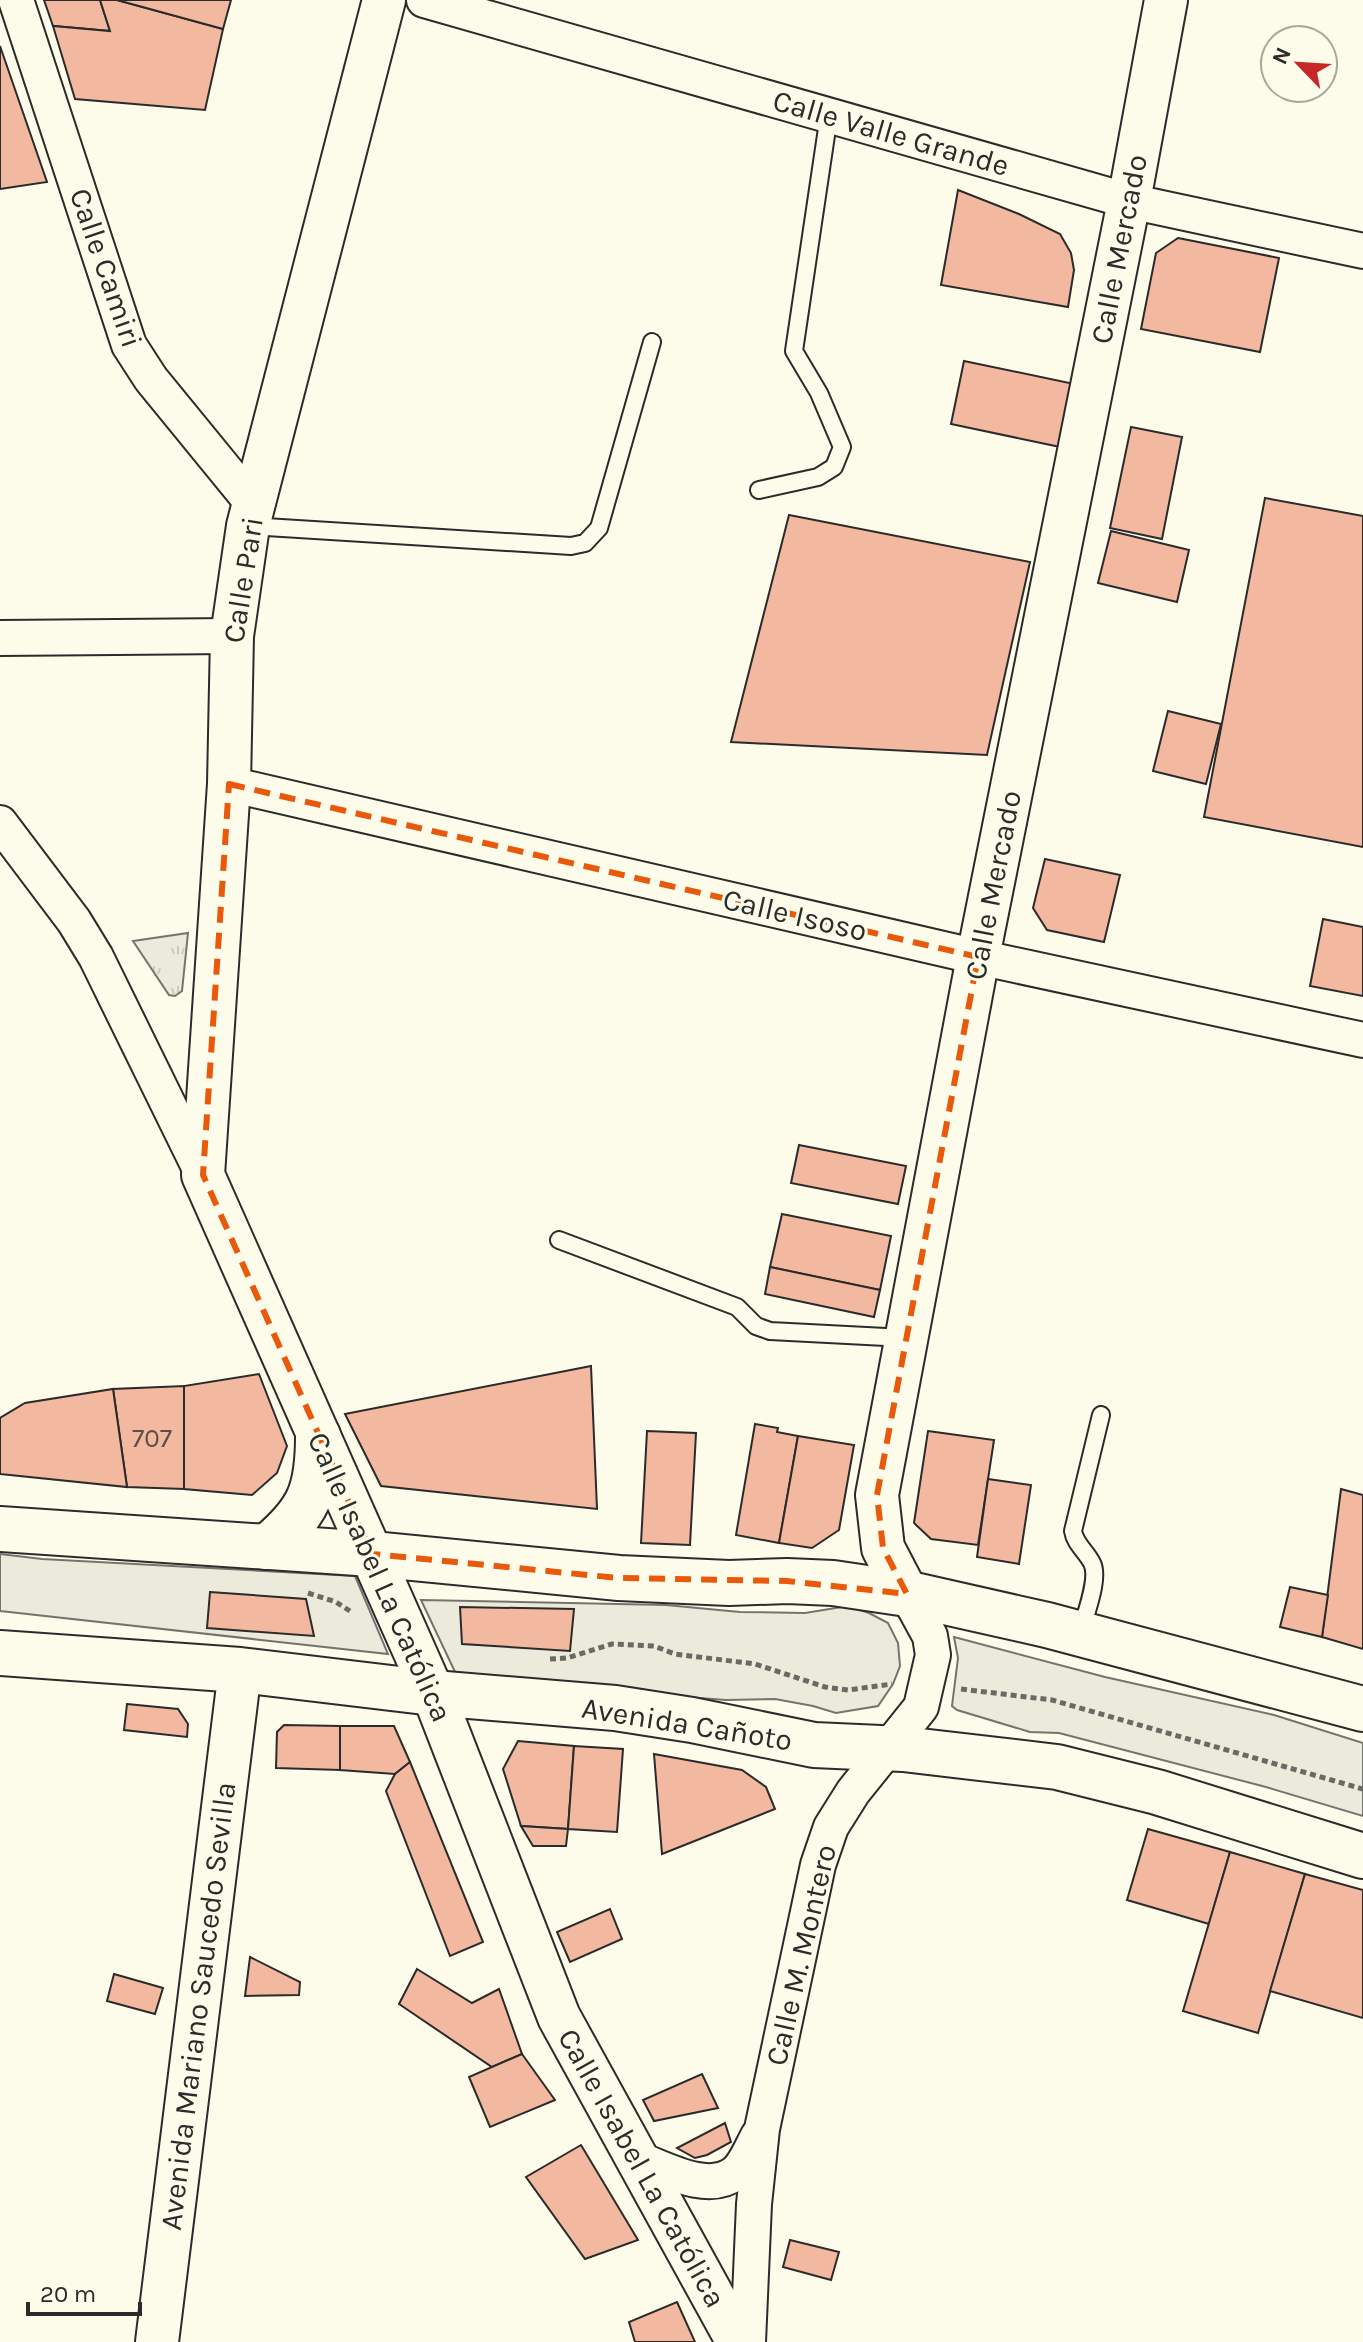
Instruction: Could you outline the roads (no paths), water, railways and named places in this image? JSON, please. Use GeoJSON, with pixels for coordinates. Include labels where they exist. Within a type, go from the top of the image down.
{"type":"FeatureCollection","features":[{"type":"Feature","properties":{"kind":"main road"},"geometry":{"type":"LineString","coordinates":[[267,1547],[291,1526],[309,1499],[318,1468],[318,1436]]}},
{"type":"Feature","properties":{"kind":"main road"},"geometry":{"type":"LineString","coordinates":[[0,1529],[372,1554],[619,1578],[729,1583],[833,1583],[907,1594],[1080,1633],[1363,1709]]}},
{"type":"Feature","properties":{"kind":"main road","name":"Avenida Cañoto"},"geometry":{"type":"LineString","coordinates":[[0,1653],[240,1670],[433,1693],[615,1708],[814,1745],[885,1748],[1057,1767],[1157,1792],[1363,1856]]}},
{"type":"Feature","properties":{"kind":"street","name":"Calle Camiri"},"geometry":{"type":"LineString","coordinates":[[16,0],[129,345],[251,515]]}},
{"type":"Feature","properties":{"kind":"street","name":"Calle Pari"},"geometry":{"type":"LineString","coordinates":[[203,1175],[229,784],[232,636],[251,515],[384,0]]}},
{"type":"Feature","properties":{"kind":"street","name":"Calle Valle Grande"},"geometry":{"type":"LineString","coordinates":[[424,0],[1129,201],[1363,251]]}},
{"type":"Feature","properties":{"kind":"street","name":"Calle Mercado"},"geometry":{"type":"LineString","coordinates":[[885,1748],[921,1707],[929,1684],[933,1655],[930,1636],[883,1548],[877,1495],[978,957],[1129,201],[1166,0]]}},
{"type":"Feature","properties":{"kind":"street"},"geometry":{"type":"LineString","coordinates":[[0,638],[232,636]]}},
{"type":"Feature","properties":{"kind":"street","name":"Calle Isoso"},"geometry":{"type":"LineString","coordinates":[[229,784],[978,957],[1363,1040]]}},
{"type":"Feature","properties":{"kind":"street","name":"Calle Isabel La Católica"},"geometry":{"type":"LineString","coordinates":[[0,823],[74,921],[96,957],[203,1175],[433,1693],[559,2017],[738,2342]]}},
{"type":"Feature","properties":{"kind":"street","name":"Avenida Mariano Saucedo Sevilla"},"geometry":{"type":"LineString","coordinates":[[157,2342],[240,1670]]}},
{"type":"Feature","properties":{"kind":"street","name":"Calle M. Montero"},"geometry":{"type":"LineString","coordinates":[[748,2342],[754,2204],[762,2129],[818,1865],[831,1827],[885,1748]]}},
{"type":"Feature","properties":{"kind":"street","name":"Calle M. Montero"},"geometry":{"type":"LineString","coordinates":[[638,2159],[694,2179],[707,2182],[723,2180],[737,2172],[762,2129]]}},
{"type":"Feature","properties":{"kind":"lane"},"geometry":{"type":"LineString","coordinates":[[759,490],[818,477],[834,467],[842,447],[819,393],[794,351],[829,115]]}},
{"type":"Feature","properties":{"kind":"lane"},"geometry":{"type":"LineString","coordinates":[[251,515],[532,544],[571,546],[585,543],[599,528],[652,342]]}},
{"type":"Feature","properties":{"kind":"lane"},"geometry":{"type":"LineString","coordinates":[[559,1240],[737,1307],[756,1326],[770,1331],[907,1338]]}},
{"type":"Feature","properties":{"kind":"lane"},"geometry":{"type":"LineString","coordinates":[[1080,1633],[1096,1574],[1093,1564],[1074,1540],[1073,1531],[1101,1415]]}}]}
